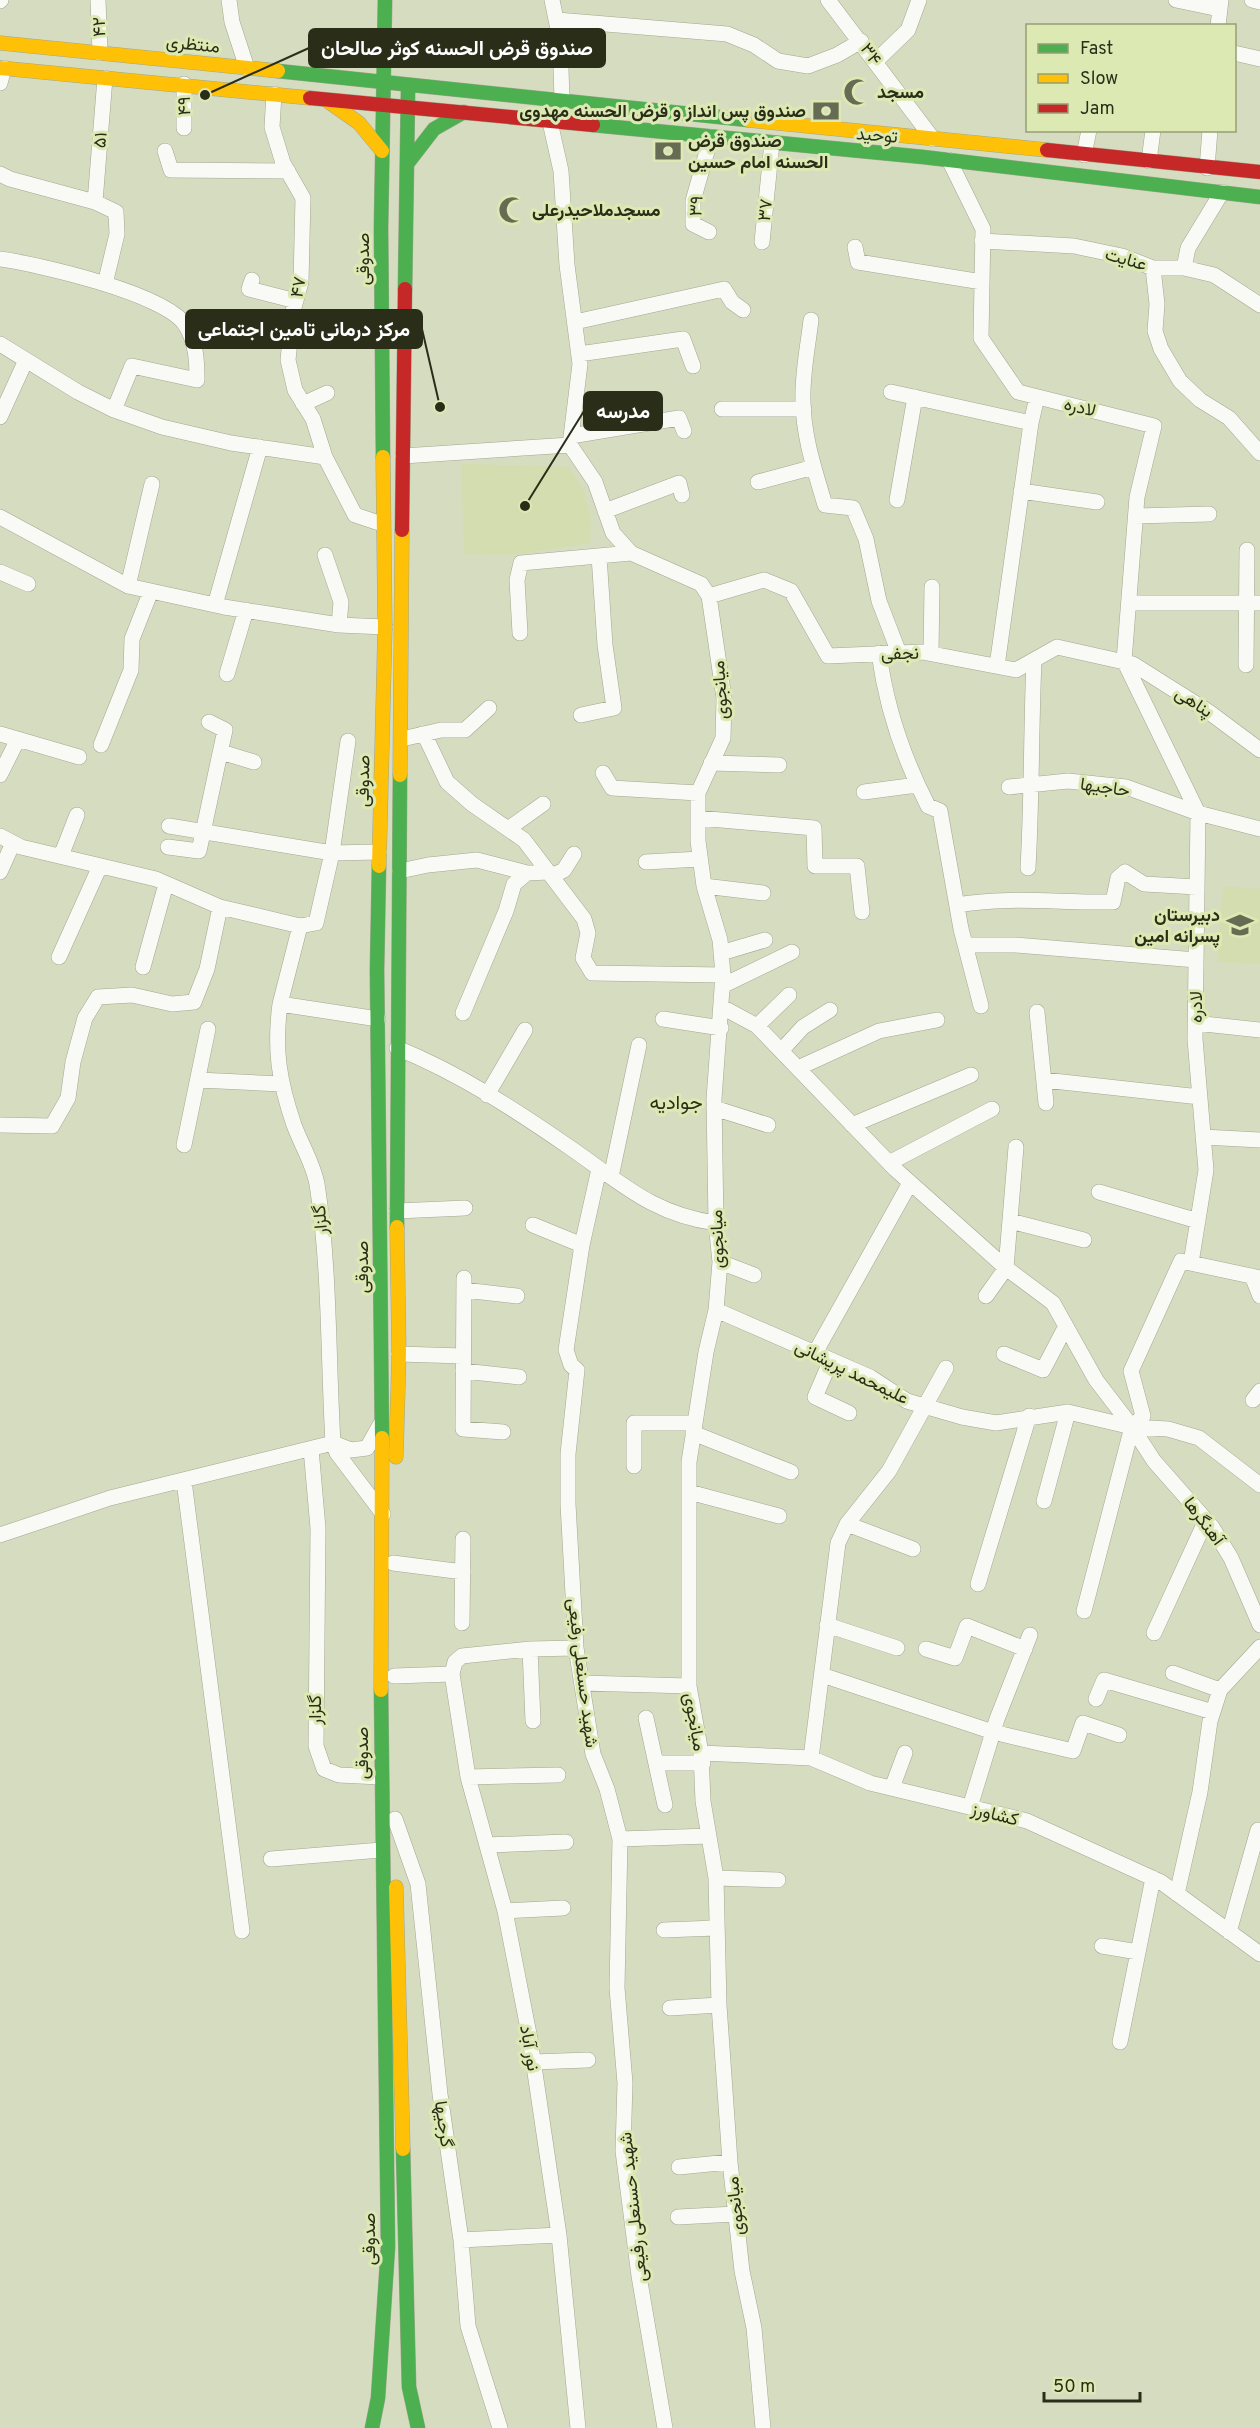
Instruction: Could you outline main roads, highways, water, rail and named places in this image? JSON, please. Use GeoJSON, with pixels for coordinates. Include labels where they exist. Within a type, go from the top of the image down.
{"type":"FeatureCollection","features":[{"type":"Feature","properties":{"kind":"main road","name":"صدوقی"},"geometry":{"type":"LineString","coordinates":[[375,2426],[388,2247],[380,1777],[383,1514],[378,1045],[385,627],[382,524],[381,256],[385,0]]}},
{"type":"Feature","properties":{"kind":"main road","name":"منتظری"},"geometry":{"type":"LineString","coordinates":[[0,43],[383,82]]}},
{"type":"Feature","properties":{"kind":"main road"},"geometry":{"type":"LineString","coordinates":[[1,73],[184,84],[383,105]]}},
{"type":"Feature","properties":{"kind":"main road","name":"توحید"},"geometry":{"type":"LineString","coordinates":[[383,82],[1260,172]]}},
{"type":"Feature","properties":{"kind":"main road","name":"صدوقی"},"geometry":{"type":"LineString","coordinates":[[408,84],[403,456],[401,971],[398,1023],[399,1354],[393,1563],[395,1819],[409,2387],[418,2428]]}},
{"type":"Feature","properties":{"kind":"main road"},"geometry":{"type":"LineString","coordinates":[[322,99],[352,115],[367,129],[382,151]]}},
{"type":"Feature","properties":{"kind":"main road","name":"توحید"},"geometry":{"type":"LineString","coordinates":[[383,105],[949,160],[1260,197]]}},
{"type":"Feature","properties":{"kind":"main road"},"geometry":{"type":"LineString","coordinates":[[407,164],[434,129],[464,112]]}},
{"type":"Feature","properties":{"kind":"main road"},"geometry":{"type":"LineString","coordinates":[[1036,170],[1039,150]]}},
{"type":"Feature","properties":{"kind":"main road"},"geometry":{"type":"LineString","coordinates":[[381,256],[406,258]]}},
{"type":"Feature","properties":{"kind":"main road"},"geometry":{"type":"LineString","coordinates":[[378,1019],[398,1023]]}},
{"type":"Feature","properties":{"kind":"main road"},"geometry":{"type":"LineString","coordinates":[[378,1045],[398,1048]]}},
{"type":"Feature","properties":{"kind":"place","name":"مسجد"},"geometry":{"type":"Point","coordinates":[857,92]}},
{"type":"Feature","properties":{"kind":"place","name":"صندوق قرض الحسنه کوثر صالحان"},"geometry":{"type":"Point","coordinates":[205,95]}},
{"type":"Feature","properties":{"kind":"place","name":"صندوق پس انداز و قرض الحسنه مهدوی"},"geometry":{"type":"Point","coordinates":[826,111]}},
{"type":"Feature","properties":{"kind":"place","name":"صندوق قرض الحسنه امام حسین"},"geometry":{"type":"Point","coordinates":[668,151]}},
{"type":"Feature","properties":{"kind":"place","name":"مسجدملاحیدرعلی"},"geometry":{"type":"Point","coordinates":[512,210]}},
{"type":"Feature","properties":{"kind":"place","name":"مرکز درمانی تامین اجتماعی"},"geometry":{"type":"Point","coordinates":[440,407]}},
{"type":"Feature","properties":{"kind":"place","name":"مدرسه"},"geometry":{"type":"Point","coordinates":[525,506]}},
{"type":"Feature","properties":{"kind":"place","name":"دبیرستان پسرانه امین"},"geometry":{"type":"Point","coordinates":[1240,925]}},
{"type":"Feature","properties":{"kind":"district","name":"جوادیه"},"geometry":{"type":"Point","coordinates":[676,1102]}}]}
